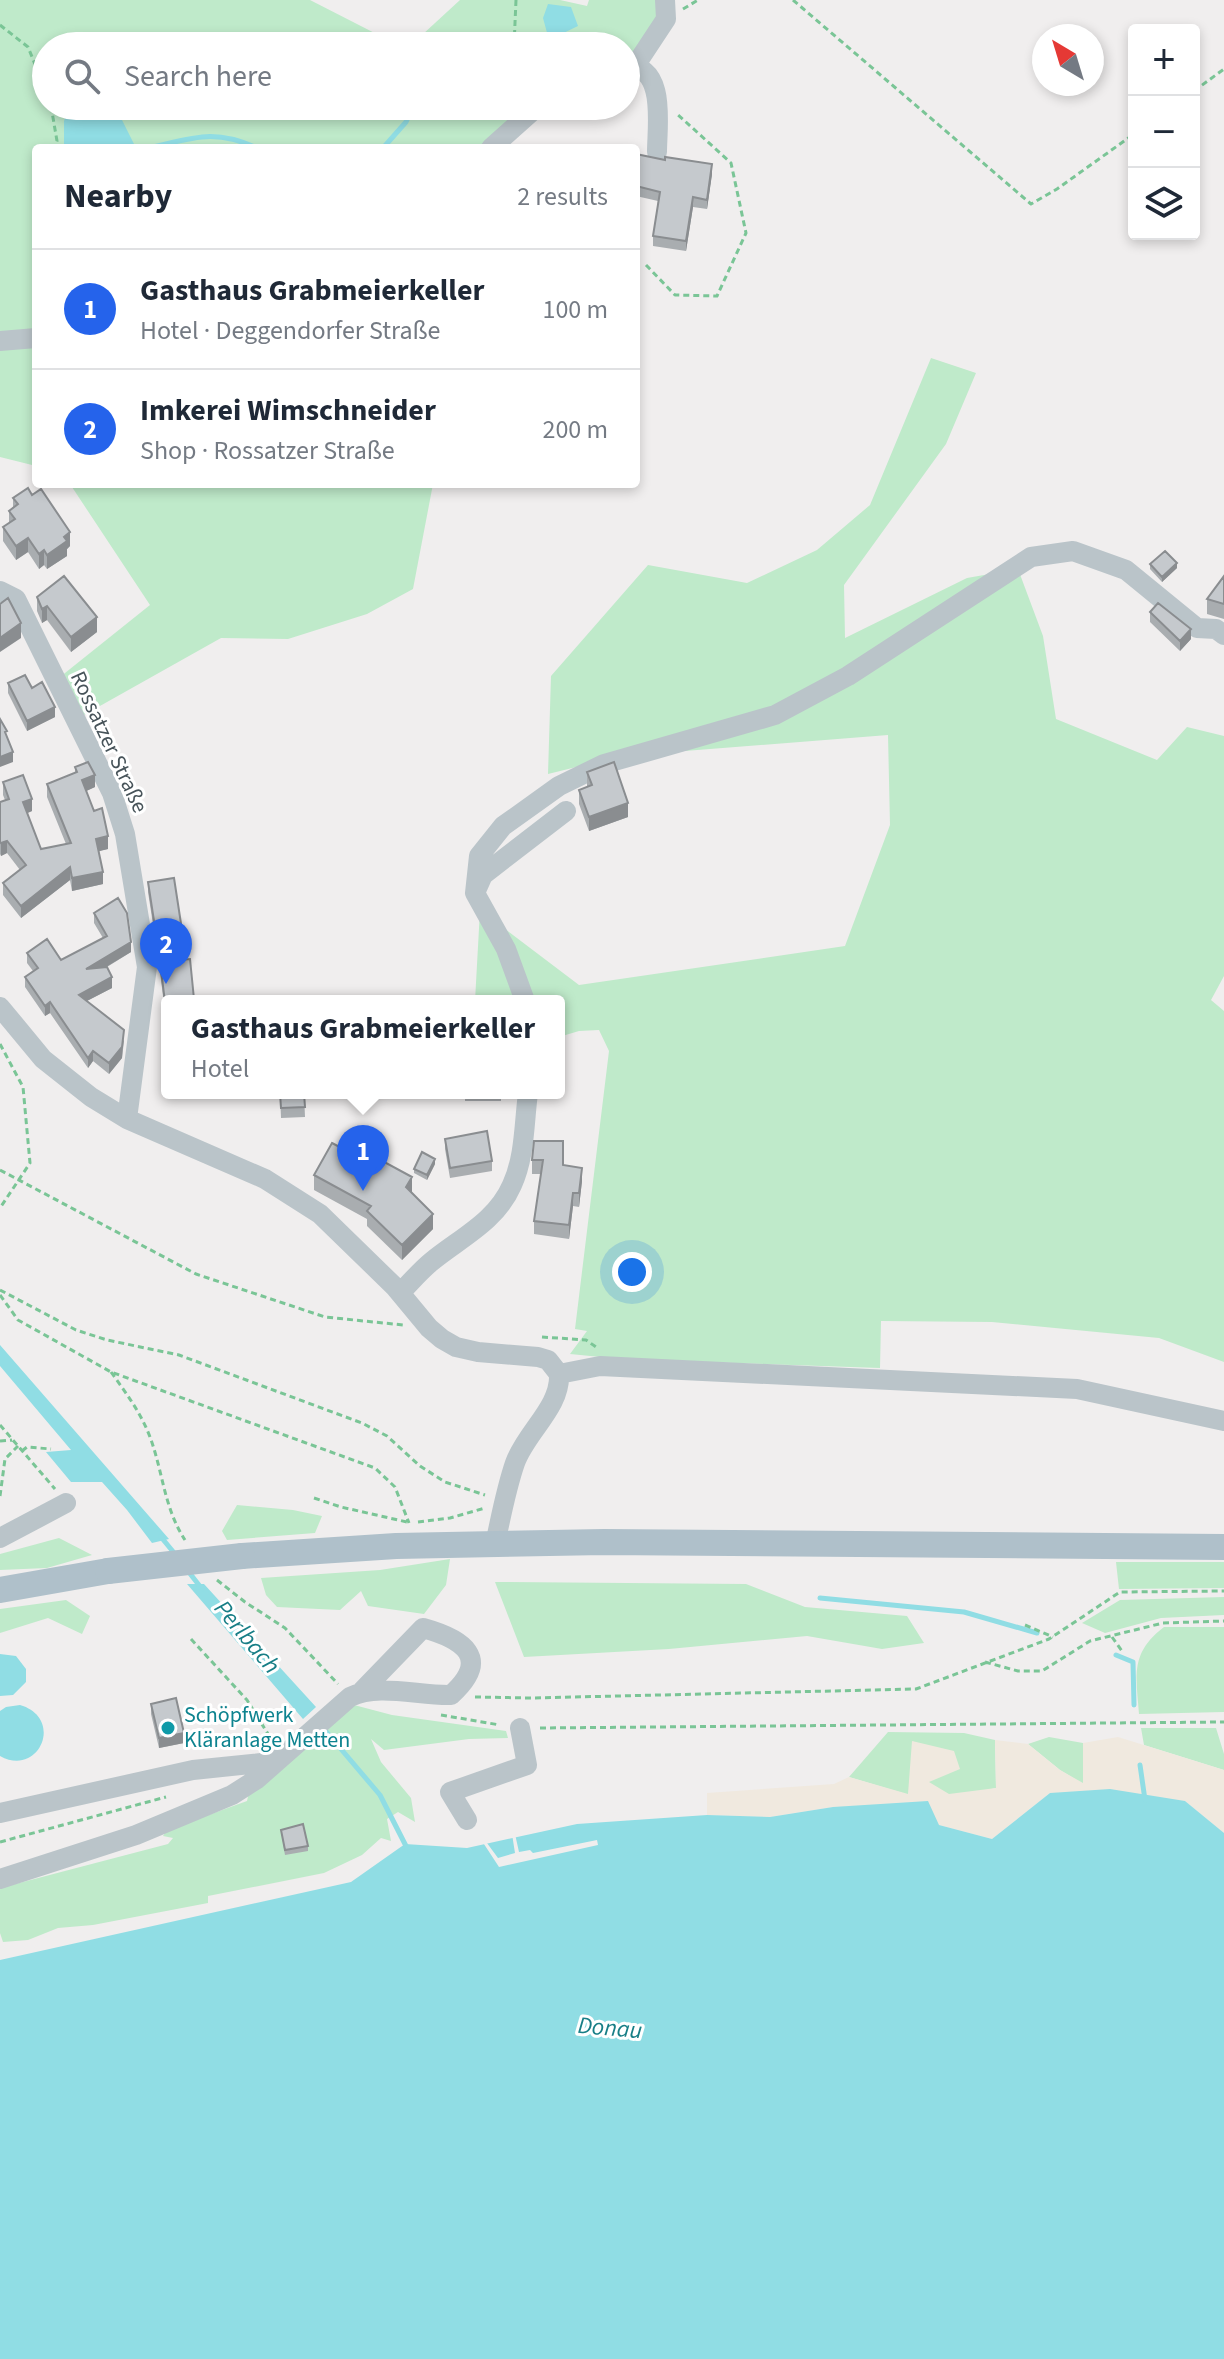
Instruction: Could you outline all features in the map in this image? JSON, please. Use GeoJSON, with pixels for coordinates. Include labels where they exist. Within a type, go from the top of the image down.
{"type":"FeatureCollection","features":[{"type":"Feature","properties":{"kind":"main road"},"geometry":{"type":"LineString","coordinates":[[0,1590],[108,1571],[242,1556],[396,1546],[961,1543],[1224,1547]]}},
{"type":"Feature","properties":{"kind":"street"},"geometry":{"type":"LineString","coordinates":[[640,53],[666,19],[665,0]]}},
{"type":"Feature","properties":{"kind":"street"},"geometry":{"type":"LineString","coordinates":[[640,73],[652,82],[658,97],[657,152]]}},
{"type":"Feature","properties":{"kind":"street"},"geometry":{"type":"LineString","coordinates":[[495,144],[522,120]]}},
{"type":"Feature","properties":{"kind":"street"},"geometry":{"type":"LineString","coordinates":[[0,341],[32,338]]}},
{"type":"Feature","properties":{"kind":"street"},"geometry":{"type":"LineString","coordinates":[[523,995],[506,949],[475,893],[479,856],[503,826],[559,786],[604,764],[775,715],[848,676],[1031,557],[1073,551],[1126,570],[1197,628],[1216,629],[1224,635]]}},
{"type":"Feature","properties":{"kind":"street","name":"Rossatzer Straße"},"geometry":{"type":"LineString","coordinates":[[0,591],[16,599],[112,793],[125,834],[147,967],[127,1119]]}},
{"type":"Feature","properties":{"kind":"street"},"geometry":{"type":"LineString","coordinates":[[475,893],[483,875],[566,811]]}},
{"type":"Feature","properties":{"kind":"street"},"geometry":{"type":"LineString","coordinates":[[0,1007],[45,1060],[91,1097],[127,1119],[265,1179],[320,1214],[400,1293],[429,1328],[456,1347],[548,1360],[559,1374],[557,1396],[523,1444],[504,1502],[495,1544]]}},
{"type":"Feature","properties":{"kind":"street"},"geometry":{"type":"LineString","coordinates":[[400,1293],[430,1262],[484,1222],[512,1186],[522,1153],[527,1099]]}},
{"type":"Feature","properties":{"kind":"street"},"geometry":{"type":"LineString","coordinates":[[559,1374],[600,1366],[1077,1389],[1224,1421]]}},
{"type":"Feature","properties":{"kind":"street"},"geometry":{"type":"LineString","coordinates":[[0,1538],[66,1503]]}},
{"type":"Feature","properties":{"kind":"street"},"geometry":{"type":"LineString","coordinates":[[0,1879],[136,1835],[232,1795],[283,1758],[356,1694],[423,1628],[456,1639],[464,1646],[469,1658],[470,1670],[464,1684],[451,1695],[430,1696],[383,1690],[356,1694]]}},
{"type":"Feature","properties":{"kind":"street"},"geometry":{"type":"LineString","coordinates":[[467,1820],[450,1792],[527,1765],[520,1728]]}},
{"type":"Feature","properties":{"kind":"street"},"geometry":{"type":"LineString","coordinates":[[0,1813],[193,1770],[283,1758]]}},
{"type":"Feature","properties":{"kind":"path"},"geometry":{"type":"LineString","coordinates":[[515,32],[516,0]]}},
{"type":"Feature","properties":{"kind":"path"},"geometry":{"type":"LineString","coordinates":[[793,0],[1031,204],[1128,138]]}},
{"type":"Feature","properties":{"kind":"path"},"geometry":{"type":"LineString","coordinates":[[0,25],[28,47],[32,57]]}},
{"type":"Feature","properties":{"kind":"path"},"geometry":{"type":"LineString","coordinates":[[1200,87],[1224,69]]}},
{"type":"Feature","properties":{"kind":"path"},"geometry":{"type":"LineString","coordinates":[[646,265],[675,295],[717,296],[746,233],[731,163],[658,97]]}},
{"type":"Feature","properties":{"kind":"path"},"geometry":{"type":"LineString","coordinates":[[53,120],[56,144]]}},
{"type":"Feature","properties":{"kind":"path"},"geometry":{"type":"LineString","coordinates":[[0,1044],[23,1087],[30,1163],[0,1208]]}},
{"type":"Feature","properties":{"kind":"path"},"geometry":{"type":"LineString","coordinates":[[0,1170],[196,1274],[325,1317],[429,1328]]}},
{"type":"Feature","properties":{"kind":"path"},"geometry":{"type":"LineString","coordinates":[[0,1293],[18,1320],[111,1372],[375,1468],[395,1487],[410,1523]]}},
{"type":"Feature","properties":{"kind":"path"},"geometry":{"type":"LineString","coordinates":[[0,1293],[76,1330],[107,1340],[179,1355],[362,1423],[387,1436],[420,1466],[445,1482],[504,1502]]}},
{"type":"Feature","properties":{"kind":"path"},"geometry":{"type":"LineString","coordinates":[[111,1372],[138,1410],[151,1440],[165,1499],[190,1548]]}},
{"type":"Feature","properties":{"kind":"path"},"geometry":{"type":"LineString","coordinates":[[0,1425],[66,1503]]}},
{"type":"Feature","properties":{"kind":"path"},"geometry":{"type":"LineString","coordinates":[[0,1441],[12,1440]]}},
{"type":"Feature","properties":{"kind":"path"},"geometry":{"type":"LineString","coordinates":[[0,1496],[5,1459],[18,1446]]}},
{"type":"Feature","properties":{"kind":"path"},"geometry":{"type":"LineString","coordinates":[[22,1451],[27,1447],[51,1449]]}},
{"type":"Feature","properties":{"kind":"path"},"geometry":{"type":"LineString","coordinates":[[314,1498],[410,1523],[450,1518],[504,1502]]}},
{"type":"Feature","properties":{"kind":"path"},"geometry":{"type":"LineString","coordinates":[[214,1576],[222,1586],[285,1628],[356,1694]]}},
{"type":"Feature","properties":{"kind":"path"},"geometry":{"type":"LineString","coordinates":[[474,1697],[916,1689],[1053,1637],[1120,1592],[1224,1591]]}},
{"type":"Feature","properties":{"kind":"path"},"geometry":{"type":"LineString","coordinates":[[985,1662],[1018,1671],[1042,1671],[1090,1641],[1163,1623],[1224,1621]]}},
{"type":"Feature","properties":{"kind":"path"},"geometry":{"type":"LineString","coordinates":[[1025,1625],[1053,1637]]}},
{"type":"Feature","properties":{"kind":"path"},"geometry":{"type":"LineString","coordinates":[[1112,1637],[1122,1651]]}},
{"type":"Feature","properties":{"kind":"path"},"geometry":{"type":"LineString","coordinates":[[191,1639],[247,1700],[283,1758]]}},
{"type":"Feature","properties":{"kind":"path"},"geometry":{"type":"LineString","coordinates":[[434,1714],[520,1728],[1224,1722]]}},
{"type":"Feature","properties":{"kind":"path"},"geometry":{"type":"LineString","coordinates":[[0,1842],[167,1797]]}},
{"type":"Feature","properties":{"kind":"green space"},"geometry":{"type":"Polygon","coordinates":[[[0,0],[310,0],[373,32],[32,32],[32,120],[529,120],[502,144],[32,144],[32,465],[0,457],[0,0]]]}},
{"type":"Feature","properties":{"kind":"green space"},"geometry":{"type":"Polygon","coordinates":[[[460,0],[560,0],[587,6],[589,0],[666,0],[640,46],[640,32],[425,32],[460,0]]]}},
{"type":"Feature","properties":{"kind":"green space"},"geometry":{"type":"Polygon","coordinates":[[[931,358],[976,373],[946,444],[844,585],[845,638],[967,578],[1018,569],[1043,636],[1056,719],[1157,760],[1187,727],[1224,736],[1224,976],[1211,1000],[1224,1011],[1224,1362],[1159,1338],[992,1322],[881,1321],[880,1368],[621,1359],[570,1354],[587,1331],[575,1329],[609,1051],[599,1030],[565,1035],[565,995],[475,995],[480,910],[579,985],[845,946],[890,825],[888,735],[621,756],[548,774],[551,676],[648,565],[747,583],[817,550],[870,505],[931,358]]]}},
{"type":"Feature","properties":{"kind":"green space"},"geometry":{"type":"Polygon","coordinates":[[[73,488],[432,488],[413,589],[367,614],[288,639],[221,638],[75,720],[55,681],[150,605],[73,488]]]}},
{"type":"Feature","properties":{"kind":"green space"},"geometry":{"type":"Polygon","coordinates":[[[237,1505],[322,1516],[315,1533],[227,1540],[222,1531],[237,1505]]]}},
{"type":"Feature","properties":{"kind":"green space"},"geometry":{"type":"Polygon","coordinates":[[[59,1538],[92,1555],[47,1568],[0,1570],[0,1554],[59,1538]]]}},
{"type":"Feature","properties":{"kind":"green space"},"geometry":{"type":"Polygon","coordinates":[[[450,1559],[446,1585],[424,1614],[368,1606],[361,1591],[340,1610],[277,1607],[266,1595],[261,1578],[380,1570],[450,1559]]]}},
{"type":"Feature","properties":{"kind":"green space"},"geometry":{"type":"Polygon","coordinates":[[[1116,1562],[1224,1562],[1224,1588],[1119,1589],[1116,1562]]]}},
{"type":"Feature","properties":{"kind":"green space"},"geometry":{"type":"Polygon","coordinates":[[[495,1582],[746,1584],[805,1607],[907,1616],[924,1643],[882,1649],[807,1636],[669,1649],[524,1657],[495,1582]]]}},
{"type":"Feature","properties":{"kind":"green space"},"geometry":{"type":"Polygon","coordinates":[[[1224,1597],[1224,1615],[1161,1618],[1105,1633],[1082,1623],[1120,1600],[1224,1597]]]}},
{"type":"Feature","properties":{"kind":"green space"},"geometry":{"type":"Polygon","coordinates":[[[66,1600],[90,1616],[82,1634],[48,1618],[0,1633],[0,1609],[66,1600]]]}},
{"type":"Feature","properties":{"kind":"green space"},"geometry":{"type":"Polygon","coordinates":[[[1164,1627],[1224,1627],[1224,1712],[1139,1714],[1137,1676],[1140,1656],[1145,1646],[1164,1627]]]}},
{"type":"Feature","properties":{"kind":"green space"},"geometry":{"type":"Polygon","coordinates":[[[354,1705],[392,1715],[506,1731],[508,1738],[469,1739],[384,1750],[371,1739],[381,1762],[411,1798],[415,1822],[398,1812],[387,1819],[391,1841],[381,1838],[362,1855],[324,1873],[208,1896],[208,1903],[93,1925],[58,1928],[28,1940],[3,1942],[0,1933],[0,1888],[168,1844],[173,1838],[163,1836],[167,1830],[247,1801],[249,1792],[354,1705]]]}},
{"type":"Feature","properties":{"kind":"green space"},"geometry":{"type":"Polygon","coordinates":[[[1141,1728],[1216,1728],[1224,1754],[1224,1770],[1144,1745],[1141,1728]]]}},
{"type":"Feature","properties":{"kind":"green space"},"geometry":{"type":"Polygon","coordinates":[[[888,1732],[964,1733],[995,1740],[996,1788],[949,1798],[928,1782],[913,1741],[909,1795],[849,1777],[888,1732]]]}},
{"type":"Feature","properties":{"kind":"green space"},"geometry":{"type":"Polygon","coordinates":[[[1049,1737],[1083,1743],[1083,1784],[1028,1744],[1049,1737]]]}},
{"type":"Feature","properties":{"kind":"sand"},"geometry":{"type":"Polygon","coordinates":[[[1118,1737],[1224,1770],[1224,1833],[1185,1801],[1050,1793],[992,1839],[939,1825],[833,1807],[770,1817],[707,1815],[707,1793],[834,1784],[849,1777],[908,1794],[912,1741],[954,1751],[960,1769],[929,1782],[949,1794],[996,1788],[995,1740],[1028,1744],[1060,1770],[1083,1783],[1083,1743],[1118,1737]]]}},
{"type":"Feature","properties":{"kind":"water"},"geometry":{"type":"Polygon","coordinates":[[[548,4],[571,7],[578,26],[566,32],[547,32],[543,18],[548,4]]]}},
{"type":"Feature","properties":{"kind":"water"},"geometry":{"type":"Polygon","coordinates":[[[122,120],[134,144],[64,144],[64,121],[122,120]]]}},
{"type":"Feature","properties":{"kind":"water"},"geometry":{"type":"Polygon","coordinates":[[[0,1345],[169,1539],[152,1543],[102,1482],[71,1482],[46,1452],[71,1450],[0,1366],[0,1345]]]}},
{"type":"Feature","properties":{"kind":"water"},"geometry":{"type":"Polygon","coordinates":[[[187,1584],[204,1584],[316,1707],[303,1719],[187,1584]]]}},
{"type":"Feature","properties":{"kind":"water"},"geometry":{"type":"Polygon","coordinates":[[[0,1654],[16,1656],[26,1669],[26,1682],[13,1695],[0,1696],[0,1654]]]}},
{"type":"Feature","properties":{"kind":"water"},"geometry":{"type":"Polygon","coordinates":[[[20,1705],[34,1712],[44,1733],[42,1744],[35,1753],[26,1759],[14,1761],[0,1756],[0,1711],[20,1705]]]}},
{"type":"Feature","properties":{"kind":"water","name":"Donau"},"geometry":{"type":"Polygon","coordinates":[[[1110,1789],[1185,1801],[1224,1833],[1224,2359],[0,2359],[0,1960],[351,1882],[405,1844],[467,1848],[577,1824],[707,1815],[770,1817],[833,1807],[928,1801],[939,1825],[992,1839],[1050,1793],[1110,1789]]]}},
{"type":"Feature","properties":{"kind":"pier"},"geometry":{"type":"Polygon","coordinates":[[[512,1834],[515,1834],[519,1852],[530,1850],[533,1853],[597,1840],[598,1845],[499,1867],[482,1841],[484,1839],[498,1858],[515,1853],[512,1834]]]}},
{"type":"Feature","properties":{"kind":"building"},"geometry":{"type":"Polygon","coordinates":[[[640,155],[712,164],[707,200],[693,197],[686,241],[653,236],[660,192],[640,187],[640,155]]]}},
{"type":"Feature","properties":{"kind":"building"},"geometry":{"type":"Polygon","coordinates":[[[28,488],[32,495],[41,489],[70,532],[64,537],[67,541],[47,555],[44,550],[39,554],[28,538],[16,546],[3,527],[15,519],[9,511],[18,504],[13,498],[28,488]]]}},
{"type":"Feature","properties":{"kind":"building"},"geometry":{"type":"Polygon","coordinates":[[[1165,551],[1177,563],[1162,577],[1150,564],[1165,551]]]}},
{"type":"Feature","properties":{"kind":"building"},"geometry":{"type":"Polygon","coordinates":[[[64,576],[97,617],[71,637],[47,606],[42,609],[37,597],[64,576]]]}},
{"type":"Feature","properties":{"kind":"building"},"geometry":{"type":"Polygon","coordinates":[[[1224,576],[1224,604],[1207,599],[1224,576]]]}},
{"type":"Feature","properties":{"kind":"building"},"geometry":{"type":"Polygon","coordinates":[[[8,598],[21,623],[0,638],[0,604],[8,598]]]}},
{"type":"Feature","properties":{"kind":"building"},"geometry":{"type":"Polygon","coordinates":[[[1158,603],[1191,629],[1180,641],[1150,612],[1158,603]]]}},
{"type":"Feature","properties":{"kind":"building"},"geometry":{"type":"Polygon","coordinates":[[[25,675],[32,688],[42,682],[55,707],[27,721],[8,683],[25,675]]]}},
{"type":"Feature","properties":{"kind":"building"},"geometry":{"type":"Polygon","coordinates":[[[0,719],[13,752],[0,757],[0,719]]]}},
{"type":"Feature","properties":{"kind":"building"},"geometry":{"type":"Polygon","coordinates":[[[88,762],[95,775],[82,780],[94,811],[102,808],[108,836],[96,839],[103,872],[72,878],[70,867],[21,906],[3,883],[26,865],[7,841],[0,842],[0,802],[9,799],[3,782],[23,775],[32,799],[23,802],[41,849],[71,843],[47,784],[77,772],[75,767],[88,762]]]}},
{"type":"Feature","properties":{"kind":"building"},"geometry":{"type":"Polygon","coordinates":[[[614,762],[628,803],[589,817],[579,790],[592,785],[587,772],[614,762]]]}},
{"type":"Feature","properties":{"kind":"building"},"geometry":{"type":"Polygon","coordinates":[[[174,878],[182,930],[156,934],[148,882],[174,878]]]}},
{"type":"Feature","properties":{"kind":"building"},"geometry":{"type":"Polygon","coordinates":[[[118,898],[127,913],[131,942],[86,969],[107,967],[112,977],[79,995],[124,1030],[122,1047],[109,1063],[93,1051],[88,1058],[50,1002],[45,1006],[25,977],[38,968],[27,953],[47,939],[61,960],[107,936],[94,913],[118,898]]]}},
{"type":"Feature","properties":{"kind":"building"},"geometry":{"type":"Polygon","coordinates":[[[190,959],[194,995],[164,995],[160,962],[190,959]]]}},
{"type":"Feature","properties":{"kind":"building"},"geometry":{"type":"Polygon","coordinates":[[[280,1099],[304,1099],[305,1107],[281,1108],[280,1099]]]}},
{"type":"Feature","properties":{"kind":"building"},"geometry":{"type":"Polygon","coordinates":[[[487,1131],[492,1161],[450,1168],[445,1139],[487,1131]]]}},
{"type":"Feature","properties":{"kind":"building"},"geometry":{"type":"Polygon","coordinates":[[[534,1141],[563,1141],[563,1165],[582,1168],[579,1193],[573,1193],[569,1225],[534,1221],[543,1160],[532,1160],[534,1141]]]}},
{"type":"Feature","properties":{"kind":"building"},"geometry":{"type":"Polygon","coordinates":[[[332,1143],[362,1159],[366,1152],[412,1177],[406,1187],[433,1214],[402,1245],[367,1211],[371,1206],[314,1175],[332,1143]]]}},
{"type":"Feature","properties":{"kind":"building"},"geometry":{"type":"Polygon","coordinates":[[[422,1152],[435,1159],[427,1175],[414,1169],[422,1152]]]}},
{"type":"Feature","properties":{"kind":"building","name":"Schöpfwerk Kläranlage Metten"},"geometry":{"type":"Polygon","coordinates":[[[176,1698],[184,1733],[159,1738],[151,1704],[176,1698]]]}},
{"type":"Feature","properties":{"kind":"building"},"geometry":{"type":"Polygon","coordinates":[[[303,1824],[308,1846],[285,1850],[281,1830],[303,1824]]]}},
{"type":"Feature","properties":{"kind":"waterway"},"geometry":{"type":"LineString","coordinates":[[387,144],[407,120]]}},
{"type":"Feature","properties":{"kind":"waterway"},"geometry":{"type":"LineString","coordinates":[[166,144],[203,137],[228,138],[247,144]]}},
{"type":"Feature","properties":{"kind":"waterway","name":"Perlbach"},"geometry":{"type":"LineString","coordinates":[[161,1537],[175,1554]]}},
{"type":"Feature","properties":{"kind":"waterway","name":"Perlbach"},"geometry":{"type":"LineString","coordinates":[[188,1571],[202,1589]]}},
{"type":"Feature","properties":{"kind":"waterway"},"geometry":{"type":"LineString","coordinates":[[820,1598],[964,1612],[1037,1633]]}},
{"type":"Feature","properties":{"kind":"waterway"},"geometry":{"type":"LineString","coordinates":[[1116,1655],[1133,1662],[1134,1705]]}},
{"type":"Feature","properties":{"kind":"waterway","name":"Perlbach"},"geometry":{"type":"LineString","coordinates":[[324,1729],[380,1795],[407,1848]]}},
{"type":"Feature","properties":{"kind":"waterway"},"geometry":{"type":"LineString","coordinates":[[1140,1765],[1145,1800]]}},
{"type":"Feature","properties":{"kind":"place","name":"Imkerei Wimschneider"},"geometry":{"type":"Point","coordinates":[166,984]}},
{"type":"Feature","properties":{"kind":"place","name":"Gasthaus Grabmeierkeller"},"geometry":{"type":"Point","coordinates":[363,1191]}},
{"type":"Feature","properties":{"kind":"place","name":"Schöpfwerk Kläranlage Metten"},"geometry":{"type":"Point","coordinates":[168,1728]}}]}
